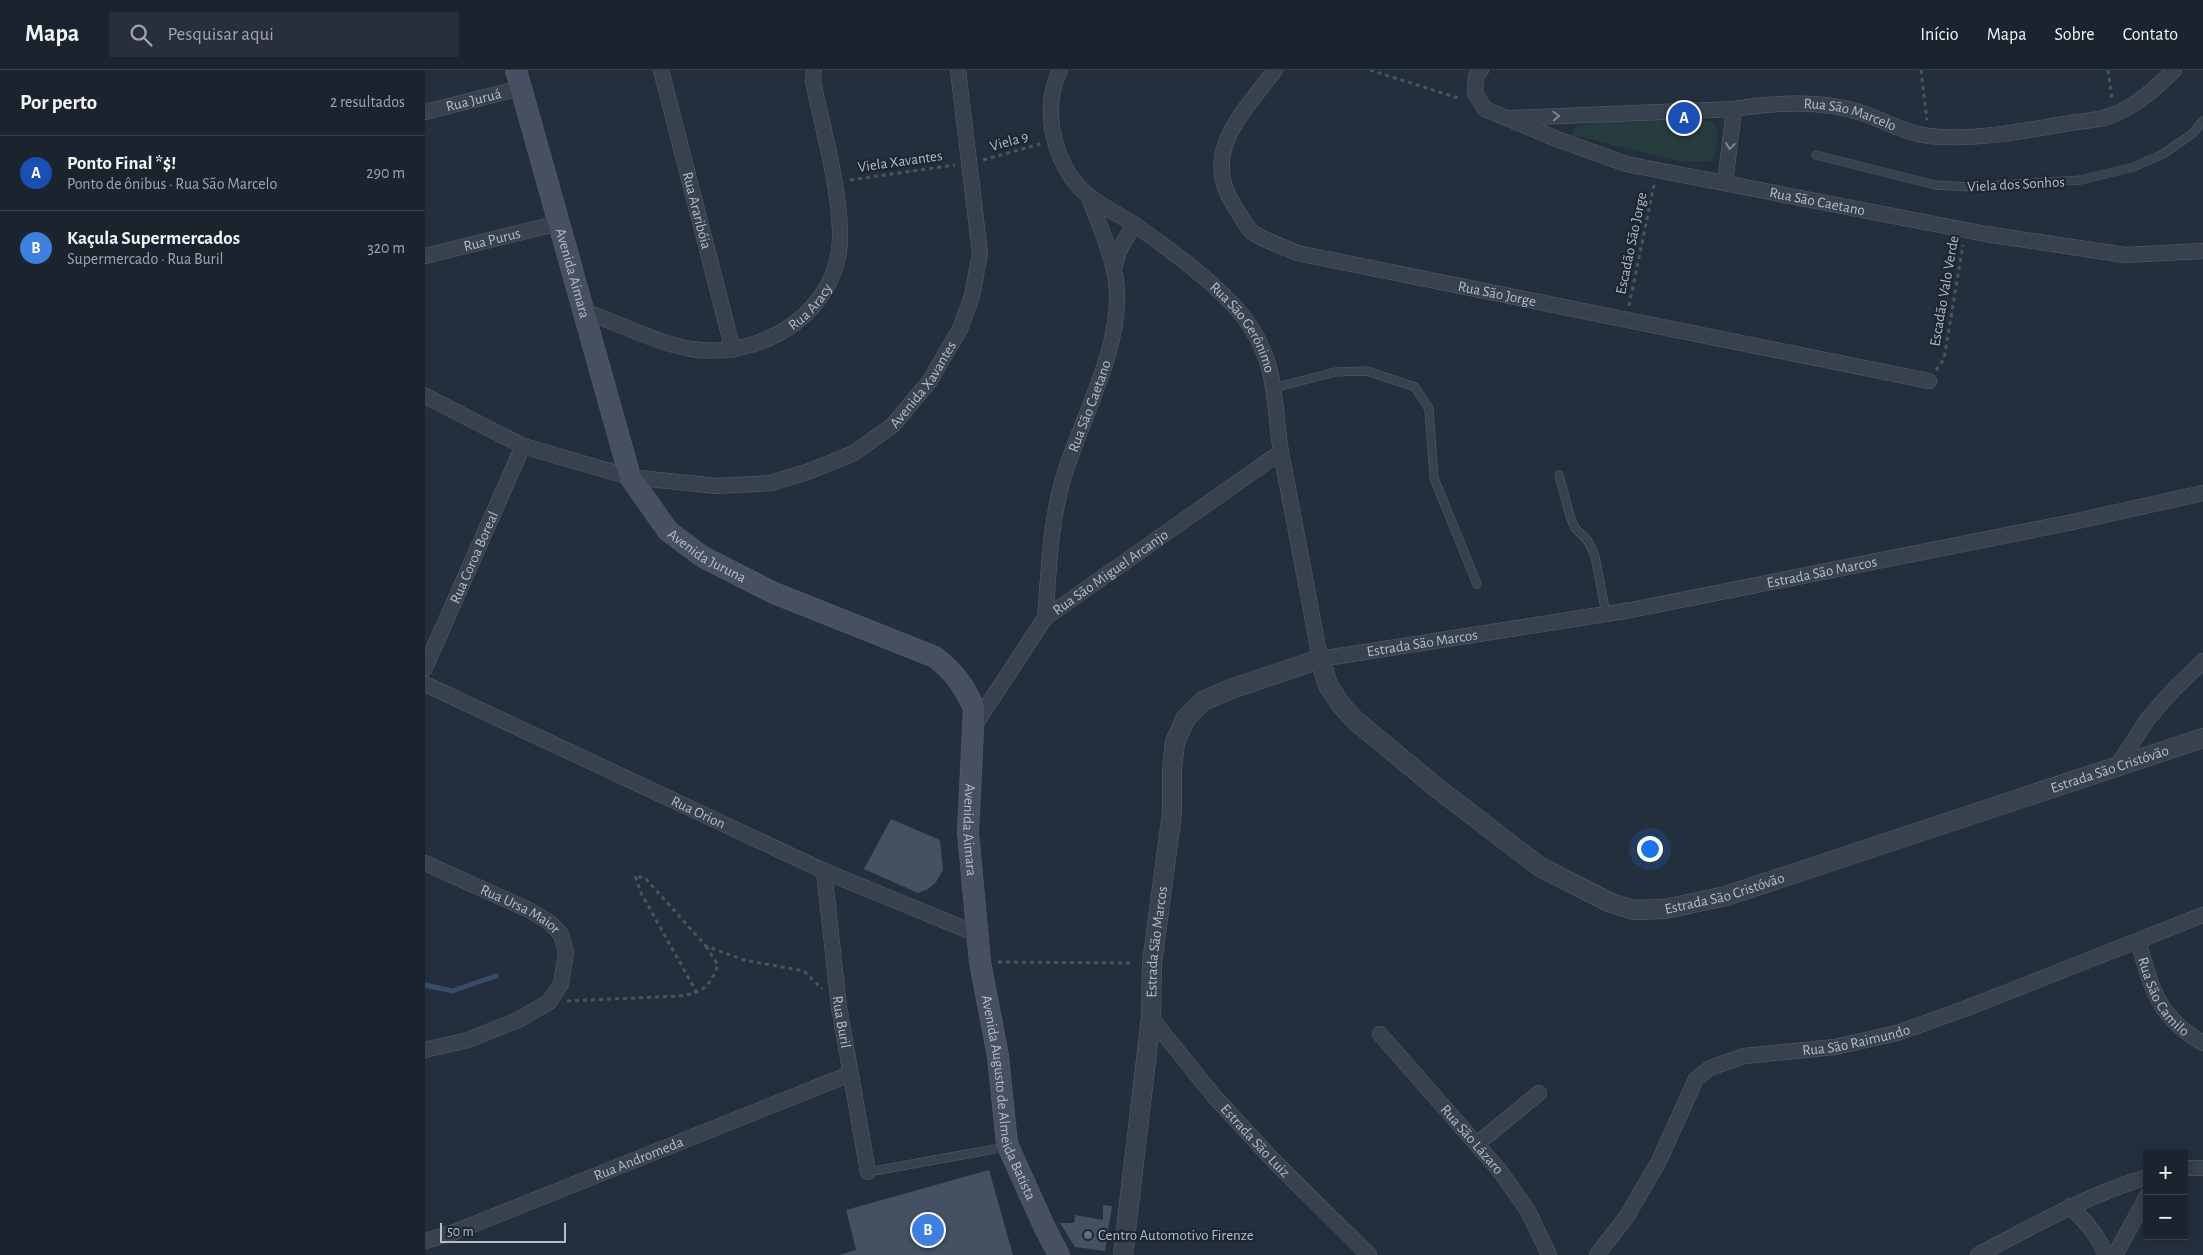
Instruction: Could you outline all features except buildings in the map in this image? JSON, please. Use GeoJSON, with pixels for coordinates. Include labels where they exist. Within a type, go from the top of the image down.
{"type":"FeatureCollection","features":[{"type":"Feature","properties":{"kind":"main road","name":"Avenida Aimara"},"geometry":{"type":"LineString","coordinates":[[518,79],[629,476]]}},
{"type":"Feature","properties":{"kind":"main road","name":"Avenida Juruna"},"geometry":{"type":"LineString","coordinates":[[629,476],[668,531],[703,558],[774,594],[935,656],[956,674],[966,691],[974,708],[974,726]]}},
{"type":"Feature","properties":{"kind":"main road","name":"Avenida Aimara"},"geometry":{"type":"LineString","coordinates":[[974,726],[968,832],[977,934]]}},
{"type":"Feature","properties":{"kind":"main road","name":"Avenida Augusto de Almeida Batista"},"geometry":{"type":"LineString","coordinates":[[977,934],[980,962],[998,1056],[1007,1144],[1059,1255]]}},
{"type":"Feature","properties":{"kind":"street","name":"Rua Araribóia"},"geometry":{"type":"LineString","coordinates":[[661,70],[733,350]]}},
{"type":"Feature","properties":{"kind":"street","name":"Avenida Xavantes"},"geometry":{"type":"LineString","coordinates":[[629,476],[717,486],[771,483],[810,471],[854,452],[893,425],[929,382],[960,329],[972,296],[980,253],[958,70]]}},
{"type":"Feature","properties":{"kind":"street","name":"Rua São Gerônimo"},"geometry":{"type":"LineString","coordinates":[[1060,70],[1054,83],[1050,114],[1055,140],[1074,181],[1089,197],[1133,224],[1217,287],[1241,314],[1257,336],[1269,361],[1281,452],[1320,659]]}},
{"type":"Feature","properties":{"kind":"street","name":"Rua São Jorge"},"geometry":{"type":"LineString","coordinates":[[1275,70],[1229,132],[1222,150],[1223,184],[1232,203],[1252,231],[1297,253],[1929,381]]}},
{"type":"Feature","properties":{"kind":"street"},"geometry":{"type":"LineString","coordinates":[[1481,70],[1477,76],[1475,93],[1483,106]]}},
{"type":"Feature","properties":{"kind":"street","name":"Rua São Marcelo"},"geometry":{"type":"LineString","coordinates":[[1507,118],[1734,109],[1764,104],[1807,103],[1839,107],[1865,114],[1896,128],[1929,136],[1960,137],[1999,134],[2109,117],[2132,105],[2156,88],[2174,70]]}},
{"type":"Feature","properties":{"kind":"street","name":"Rua Aracy"},"geometry":{"type":"LineString","coordinates":[[584,311],[655,338],[691,348],[733,350],[751,346],[780,332],[807,315],[825,293],[836,261],[840,232],[834,182],[812,74]]}},
{"type":"Feature","properties":{"kind":"street","name":"Rua Juruá"},"geometry":{"type":"LineString","coordinates":[[425,112],[518,79]]}},
{"type":"Feature","properties":{"kind":"street","name":"Rua São Caetano"},"geometry":{"type":"LineString","coordinates":[[1483,106],[1485,109],[1557,139],[1625,164],[1657,171],[1966,230],[2125,255],[2203,251]]}},
{"type":"Feature","properties":{"kind":"street"},"geometry":{"type":"LineString","coordinates":[[1725,183],[1734,109]]}},
{"type":"Feature","properties":{"kind":"street","name":"Rua São Caetano"},"geometry":{"type":"LineString","coordinates":[[1045,618],[1052,531],[1063,479],[1111,343],[1117,292],[1114,268],[1089,197]]}},
{"type":"Feature","properties":{"kind":"street","name":"Rua Purus"},"geometry":{"type":"LineString","coordinates":[[425,256],[559,223]]}},
{"type":"Feature","properties":{"kind":"street"},"geometry":{"type":"LineString","coordinates":[[1114,268],[1119,251],[1133,224]]}},
{"type":"Feature","properties":{"kind":"street"},"geometry":{"type":"LineString","coordinates":[[425,396],[523,446],[629,476]]}},
{"type":"Feature","properties":{"kind":"street","name":"Rua Coroa Boreal"},"geometry":{"type":"LineString","coordinates":[[425,668],[523,446]]}},
{"type":"Feature","properties":{"kind":"street","name":"Rua São Miguel Arcanjo"},"geometry":{"type":"LineString","coordinates":[[974,726],[1045,618],[1281,452]]}},
{"type":"Feature","properties":{"kind":"street","name":"Estrada São Marcos"},"geometry":{"type":"LineString","coordinates":[[1123,1255],[1151,1018],[1152,963],[1172,812],[1172,770],[1175,742],[1185,718],[1203,701],[1231,689],[1320,659],[1606,614],[2073,522],[2203,493]]}},
{"type":"Feature","properties":{"kind":"street","name":"Estrada São Cristóvão"},"geometry":{"type":"LineString","coordinates":[[1320,659],[1328,685],[1341,705],[1356,721],[1437,788],[1540,867],[1611,903],[1634,910],[1665,909],[1726,896],[2203,738]]}},
{"type":"Feature","properties":{"kind":"street"},"geometry":{"type":"LineString","coordinates":[[2116,768],[2147,720],[2173,690],[2203,661]]}},
{"type":"Feature","properties":{"kind":"street","name":"Rua Orion"},"geometry":{"type":"LineString","coordinates":[[425,684],[824,871],[977,934]]}},
{"type":"Feature","properties":{"kind":"street","name":"Rua Ursa Maior"},"geometry":{"type":"LineString","coordinates":[[425,863],[529,910],[549,922],[561,934],[566,953],[561,984],[549,1002]]}},
{"type":"Feature","properties":{"kind":"street","name":"Rua Buril"},"geometry":{"type":"LineString","coordinates":[[824,871],[839,1007],[868,1172]]}},
{"type":"Feature","properties":{"kind":"street","name":"Rua São Raimundo"},"geometry":{"type":"LineString","coordinates":[[1597,1255],[1627,1216],[1659,1161],[1696,1079],[1710,1068],[1744,1056],[1835,1047],[1897,1033],[1967,1008],[2203,915]]}},
{"type":"Feature","properties":{"kind":"street","name":"Rua São Camilo"},"geometry":{"type":"LineString","coordinates":[[2137,940],[2153,993],[2163,1009],[2180,1028],[2203,1044]]}},
{"type":"Feature","properties":{"kind":"street"},"geometry":{"type":"LineString","coordinates":[[425,1050],[468,1040],[520,1018],[549,1002]]}},
{"type":"Feature","properties":{"kind":"street","name":"Estrada São Luiz"},"geometry":{"type":"LineString","coordinates":[[1151,1018],[1221,1103],[1273,1160],[1369,1255]]}},
{"type":"Feature","properties":{"kind":"street","name":"Rua São Lázaro"},"geometry":{"type":"LineString","coordinates":[[1380,1034],[1478,1143],[1516,1192],[1528,1211],[1549,1255]]}},
{"type":"Feature","properties":{"kind":"street","name":"Rua Andromeda"},"geometry":{"type":"LineString","coordinates":[[425,1241],[452,1233],[850,1074]]}},
{"type":"Feature","properties":{"kind":"street"},"geometry":{"type":"LineString","coordinates":[[1478,1143],[1539,1093]]}},
{"type":"Feature","properties":{"kind":"street"},"geometry":{"type":"LineString","coordinates":[[2188,1168],[2203,1168]]}},
{"type":"Feature","properties":{"kind":"street"},"geometry":{"type":"LineString","coordinates":[[1978,1255],[2070,1206],[2143,1178]]}},
{"type":"Feature","properties":{"kind":"street"},"geometry":{"type":"LineString","coordinates":[[2115,1255],[2143,1203]]}},
{"type":"Feature","properties":{"kind":"street"},"geometry":{"type":"LineString","coordinates":[[2070,1206],[2087,1222],[2106,1255]]}},
{"type":"Feature","properties":{"kind":"lane","name":"Viela dos Sonhos"},"geometry":{"type":"LineString","coordinates":[[1816,155],[1935,185],[1971,187],[2081,180],[2134,167],[2163,154],[2192,134],[2203,120]]}},
{"type":"Feature","properties":{"kind":"lane"},"geometry":{"type":"LineString","coordinates":[[1274,388],[1335,372],[1367,371],[1415,387],[1429,409],[1434,478],[1477,584]]}},
{"type":"Feature","properties":{"kind":"lane"},"geometry":{"type":"LineString","coordinates":[[1559,475],[1575,528],[1589,541],[1595,556],[1606,614]]}},
{"type":"Feature","properties":{"kind":"lane"},"geometry":{"type":"LineString","coordinates":[[868,1172],[995,1149]]}},
{"type":"Feature","properties":{"kind":"path"},"geometry":{"type":"LineString","coordinates":[[1371,70],[1483,106]]}},
{"type":"Feature","properties":{"kind":"path"},"geometry":{"type":"LineString","coordinates":[[1921,70],[1929,136]]}},
{"type":"Feature","properties":{"kind":"path"},"geometry":{"type":"LineString","coordinates":[[2108,70],[2114,114]]}},
{"type":"Feature","properties":{"kind":"path","name":"Viela 9"},"geometry":{"type":"LineString","coordinates":[[969,164],[1055,140]]}},
{"type":"Feature","properties":{"kind":"path","name":"Viela Xavantes"},"geometry":{"type":"LineString","coordinates":[[834,182],[969,164]]}},
{"type":"Feature","properties":{"kind":"path","name":"Escadão São Jorge"},"geometry":{"type":"LineString","coordinates":[[1627,319],[1657,171]]}},
{"type":"Feature","properties":{"kind":"path","name":"Escadão Valo Verde"},"geometry":{"type":"LineString","coordinates":[[1929,381],[1944,359],[1966,230]]}},
{"type":"Feature","properties":{"kind":"path"},"geometry":{"type":"LineString","coordinates":[[549,1002],[622,997],[679,996],[697,993],[712,980],[718,965],[706,946],[645,878],[635,876],[641,893],[697,993]]}},
{"type":"Feature","properties":{"kind":"path"},"geometry":{"type":"LineString","coordinates":[[706,946],[744,960],[804,971],[839,1007]]}},
{"type":"Feature","properties":{"kind":"path"},"geometry":{"type":"LineString","coordinates":[[980,962],[1152,963]]}},
{"type":"Feature","properties":{"kind":"green space"},"geometry":{"type":"Polygon","coordinates":[[[1691,118],[1713,122],[1717,131],[1717,141],[1712,161],[1683,162],[1572,135],[1574,128],[1606,120],[1691,118]]]}},
{"type":"Feature","properties":{"kind":"waterway"},"geometry":{"type":"LineString","coordinates":[[425,985],[452,991],[496,976]]}},
{"type":"Feature","properties":{"kind":"place","name":"Ponto Final *$!"},"geometry":{"type":"Point","coordinates":[1684,118]}},
{"type":"Feature","properties":{"kind":"place","name":"Kaçula Supermercados"},"geometry":{"type":"Point","coordinates":[928,1230]}},
{"type":"Feature","properties":{"kind":"place","name":"Centro Automotivo Firenze"},"geometry":{"type":"Point","coordinates":[1088,1235]}}]}
